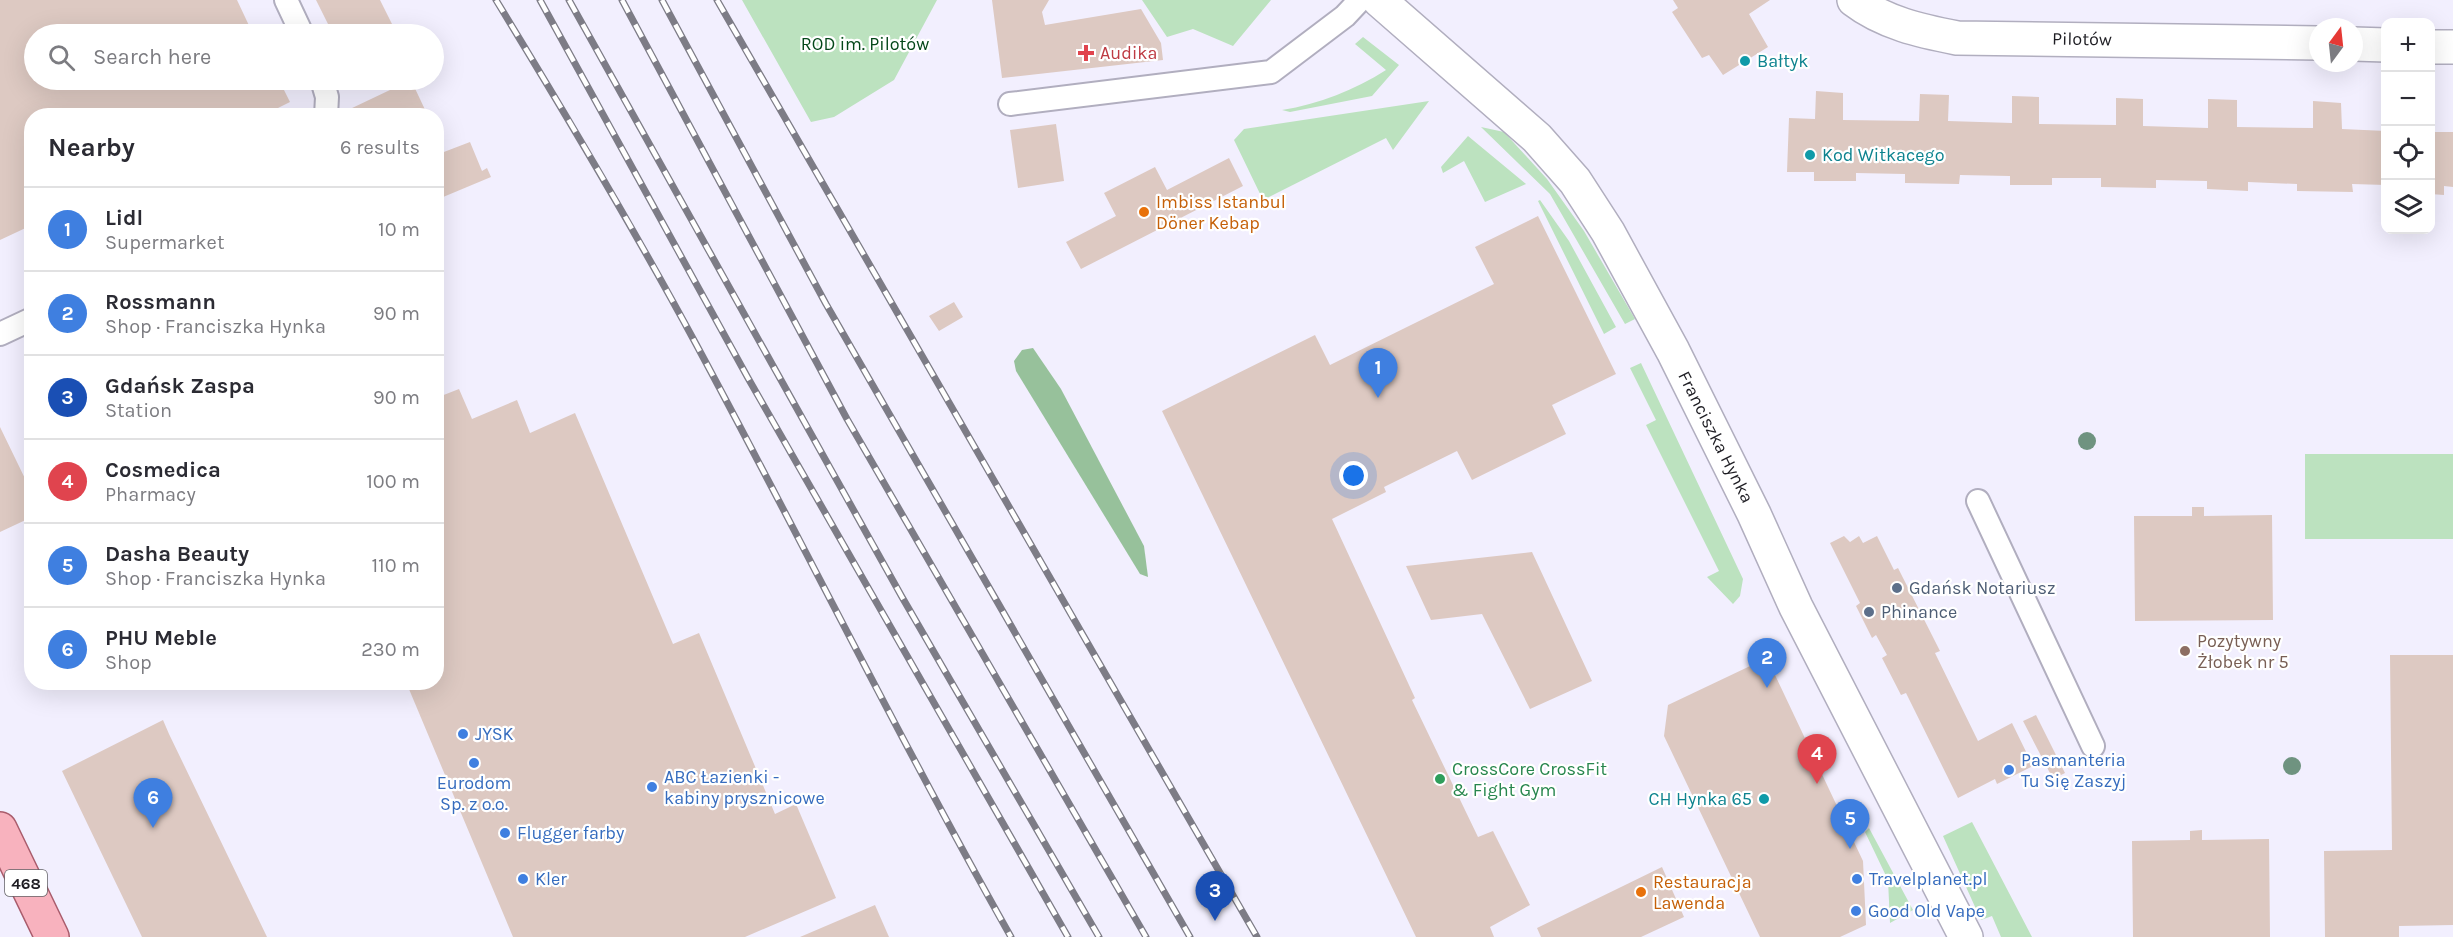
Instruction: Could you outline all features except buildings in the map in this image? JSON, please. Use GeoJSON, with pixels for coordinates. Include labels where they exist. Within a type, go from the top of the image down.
{"type":"FeatureCollection","features":[{"type":"Feature","properties":{"kind":"main road","name":"468"},"geometry":{"type":"LineString","coordinates":[[0,829],[51,937]]}},
{"type":"Feature","properties":{"kind":"street","name":"Franciszka Hynka"},"geometry":{"type":"LineString","coordinates":[[1380,0],[1537,138],[1575,182],[1608,232],[1673,351],[1754,514],[1796,607],[1966,937]]}},
{"type":"Feature","properties":{"kind":"street","name":"Pilotów"},"geometry":{"type":"LineString","coordinates":[[1854,0],[1895,22],[1921,31],[1957,38],[2309,43]]}},
{"type":"Feature","properties":{"kind":"street"},"geometry":{"type":"LineString","coordinates":[[2363,44],[2381,45]]}},
{"type":"Feature","properties":{"kind":"street"},"geometry":{"type":"LineString","coordinates":[[2435,47],[2453,47]]}},
{"type":"Feature","properties":{"kind":"lane"},"geometry":{"type":"LineString","coordinates":[[285,0],[297,24]]}},
{"type":"Feature","properties":{"kind":"lane"},"geometry":{"type":"LineString","coordinates":[[1010,104],[1270,72],[1345,16],[1360,0]]}},
{"type":"Feature","properties":{"kind":"lane"},"geometry":{"type":"LineString","coordinates":[[325,90],[326,108]]}},
{"type":"Feature","properties":{"kind":"lane"},"geometry":{"type":"LineString","coordinates":[[0,334],[24,323]]}},
{"type":"Feature","properties":{"kind":"lane"},"geometry":{"type":"LineString","coordinates":[[1978,501],[2093,746]]}},
{"type":"Feature","properties":{"kind":"green space","name":"ROD im. Pilotów"},"geometry":{"type":"Polygon","coordinates":[[[742,0],[937,0],[894,80],[834,117],[811,122],[742,0]]]}},
{"type":"Feature","properties":{"kind":"green space"},"geometry":{"type":"Polygon","coordinates":[[[1142,0],[1271,0],[1233,46],[1193,29],[1167,37],[1142,0]]]}},
{"type":"Feature","properties":{"kind":"green space"},"geometry":{"type":"Polygon","coordinates":[[[1363,37],[1399,65],[1372,96],[1290,112],[1282,110],[1336,95],[1386,70],[1355,44],[1363,37]]]}},
{"type":"Feature","properties":{"kind":"green space"},"geometry":{"type":"Polygon","coordinates":[[[1429,101],[1393,150],[1386,138],[1263,200],[1234,140],[1244,129],[1429,101]]]}},
{"type":"Feature","properties":{"kind":"green space"},"geometry":{"type":"Polygon","coordinates":[[[1481,127],[1504,132],[1547,179],[1584,231],[1635,319],[1625,324],[1550,194],[1481,127]]]}},
{"type":"Feature","properties":{"kind":"green space"},"geometry":{"type":"Polygon","coordinates":[[[1468,136],[1526,184],[1485,202],[1464,161],[1443,173],[1441,167],[1468,136]]]}},
{"type":"Feature","properties":{"kind":"green space"},"geometry":{"type":"Polygon","coordinates":[[[1540,200],[1569,241],[1616,327],[1604,334],[1538,201],[1540,200]]]}},
{"type":"Feature","properties":{"kind":"green space"},"geometry":{"type":"Polygon","coordinates":[[[1033,348],[1061,389],[1144,546],[1148,577],[1140,574],[1016,371],[1014,361],[1022,350],[1033,348]]]}},
{"type":"Feature","properties":{"kind":"green space"},"geometry":{"type":"Polygon","coordinates":[[[1641,363],[1743,579],[1740,596],[1733,604],[1707,577],[1719,571],[1646,425],[1656,420],[1630,368],[1641,363]]]}},
{"type":"Feature","properties":{"kind":"green space"},"geometry":{"type":"Polygon","coordinates":[[[2305,454],[2453,454],[2453,539],[2305,539],[2305,454]]]}},
{"type":"Feature","properties":{"kind":"green space"},"geometry":{"type":"Polygon","coordinates":[[[1972,822],[2032,937],[2001,937],[1992,916],[1981,920],[1943,836],[1972,822]]]}},
{"type":"Feature","properties":{"kind":"green space"},"geometry":{"type":"Polygon","coordinates":[[[1869,828],[1913,910],[1890,923],[1888,880],[1865,832],[1869,828]]]}},
{"type":"Feature","properties":{"kind":"railway"},"geometry":{"type":"LineString","coordinates":[[496,0],[598,170],[672,300],[930,790],[1011,937]]}},
{"type":"Feature","properties":{"kind":"railway"},"geometry":{"type":"LineString","coordinates":[[540,0],[748,378],[1068,937]]}},
{"type":"Feature","properties":{"kind":"railway"},"geometry":{"type":"LineString","coordinates":[[569,0],[902,597],[1099,937]]}},
{"type":"Feature","properties":{"kind":"railway"},"geometry":{"type":"LineString","coordinates":[[622,0],[847,419],[1146,937]]}},
{"type":"Feature","properties":{"kind":"railway"},"geometry":{"type":"LineString","coordinates":[[662,0],[826,304],[1190,937]]}},
{"type":"Feature","properties":{"kind":"railway"},"geometry":{"type":"LineString","coordinates":[[717,0],[1257,937]]}},
{"type":"Feature","properties":{"kind":"place","name":"Audika"},"geometry":{"type":"Point","coordinates":[1086,53]}},
{"type":"Feature","properties":{"kind":"place","name":"Bałtyk"},"geometry":{"type":"Point","coordinates":[1745,61]}},
{"type":"Feature","properties":{"kind":"place","name":"Kod Witkacego"},"geometry":{"type":"Point","coordinates":[1810,155]}},
{"type":"Feature","properties":{"kind":"place","name":"Imbiss Istanbul Döner Kebap"},"geometry":{"type":"Point","coordinates":[1144,212]}},
{"type":"Feature","properties":{"kind":"place","name":"Lidl"},"geometry":{"type":"Point","coordinates":[1378,398]}},
{"type":"Feature","properties":{"kind":"place","name":"Gdańsk Notariusz"},"geometry":{"type":"Point","coordinates":[1897,588]}},
{"type":"Feature","properties":{"kind":"place","name":"Phinance"},"geometry":{"type":"Point","coordinates":[1869,612]}},
{"type":"Feature","properties":{"kind":"place","name":"Pozytywny Żłobek nr 5"},"geometry":{"type":"Point","coordinates":[2185,651]}},
{"type":"Feature","properties":{"kind":"place","name":"Rossmann"},"geometry":{"type":"Point","coordinates":[1767,688]}},
{"type":"Feature","properties":{"kind":"place","name":"JYSK"},"geometry":{"type":"Point","coordinates":[463,734]}},
{"type":"Feature","properties":{"kind":"place","name":"Eurodom Sp. z o.o."},"geometry":{"type":"Point","coordinates":[474,763]}},
{"type":"Feature","properties":{"kind":"place","name":"Pasmanteria Tu Się Zaszyj"},"geometry":{"type":"Point","coordinates":[2009,770]}},
{"type":"Feature","properties":{"kind":"place","name":"CrossCore CrossFit & Fight Gym"},"geometry":{"type":"Point","coordinates":[1440,779]}},
{"type":"Feature","properties":{"kind":"place","name":"Cosmedica"},"geometry":{"type":"Point","coordinates":[1817,784]}},
{"type":"Feature","properties":{"kind":"place","name":"ABC Łazienki - kabiny prysznicowe"},"geometry":{"type":"Point","coordinates":[652,787]}},
{"type":"Feature","properties":{"kind":"place","name":"CH Hynka 65"},"geometry":{"type":"Point","coordinates":[1764,799]}},
{"type":"Feature","properties":{"kind":"place","name":"PHU Meble"},"geometry":{"type":"Point","coordinates":[153,828]}},
{"type":"Feature","properties":{"kind":"place","name":"Flugger farby"},"geometry":{"type":"Point","coordinates":[505,833]}},
{"type":"Feature","properties":{"kind":"place","name":"Dasha Beauty"},"geometry":{"type":"Point","coordinates":[1850,849]}},
{"type":"Feature","properties":{"kind":"place","name":"Kler"},"geometry":{"type":"Point","coordinates":[523,879]}},
{"type":"Feature","properties":{"kind":"place","name":"Travelplanet.pl"},"geometry":{"type":"Point","coordinates":[1857,879]}},
{"type":"Feature","properties":{"kind":"place","name":"Restauracja Lawenda"},"geometry":{"type":"Point","coordinates":[1641,892]}},
{"type":"Feature","properties":{"kind":"place","name":"Good Old Vape"},"geometry":{"type":"Point","coordinates":[1856,911]}},
{"type":"Feature","properties":{"kind":"place","name":"Gdańsk Zaspa"},"geometry":{"type":"Point","coordinates":[1215,921]}}]}
